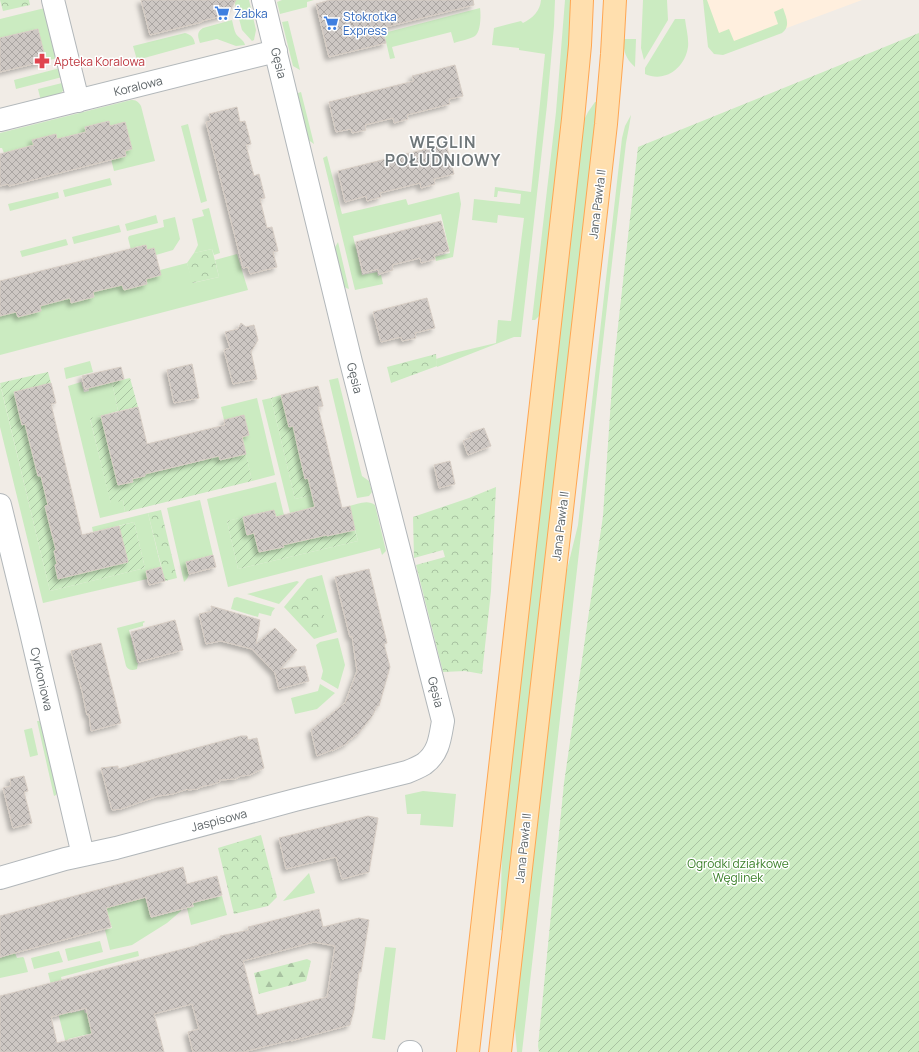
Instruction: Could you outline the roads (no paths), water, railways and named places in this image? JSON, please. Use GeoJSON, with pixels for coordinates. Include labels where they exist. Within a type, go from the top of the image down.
{"type":"FeatureCollection","features":[{"type":"Feature","properties":{"kind":"main road"},"geometry":{"type":"LineString","coordinates":[[468,1052],[574,119],[580,52],[582,0]]}},
{"type":"Feature","properties":{"kind":"main road","name":"Jana Pawła II"},"geometry":{"type":"LineString","coordinates":[[500,1052],[606,124],[613,48],[615,0]]}},
{"type":"Feature","properties":{"kind":"street"},"geometry":{"type":"LineString","coordinates":[[53,0],[78,101]]}},
{"type":"Feature","properties":{"kind":"street","name":"Gęsia"},"geometry":{"type":"LineString","coordinates":[[263,0],[355,376],[443,721],[439,742],[434,755]]}},
{"type":"Feature","properties":{"kind":"street","name":"Koralowa"},"geometry":{"type":"LineString","coordinates":[[0,120],[276,52]]}},
{"type":"Feature","properties":{"kind":"street","name":"Cyrkoniowa"},"geometry":{"type":"LineString","coordinates":[[0,504],[30,624],[83,855]]}},
{"type":"Feature","properties":{"kind":"street","name":"Jaspisowa"},"geometry":{"type":"LineString","coordinates":[[0,878],[83,855],[116,848],[295,800],[407,772],[423,764],[434,755]]}},
{"type":"Feature","properties":{"kind":"place","name":"Żabka"},"geometry":{"type":"Point","coordinates":[222,13]}},
{"type":"Feature","properties":{"kind":"place","name":"Stokrotka Express"},"geometry":{"type":"Point","coordinates":[331,23]}},
{"type":"Feature","properties":{"kind":"place","name":"Apteka Koralowa"},"geometry":{"type":"Point","coordinates":[42,61]}},
{"type":"Feature","properties":{"kind":"district","name":"WĘGLIN POŁUDNIOWY"},"geometry":{"type":"Point","coordinates":[443,151]}},
{"type":"Feature","properties":{"kind":"park label","name":"Ogródki działkowe Węglinek"},"geometry":{"type":"Point","coordinates":[738,870]}}]}
